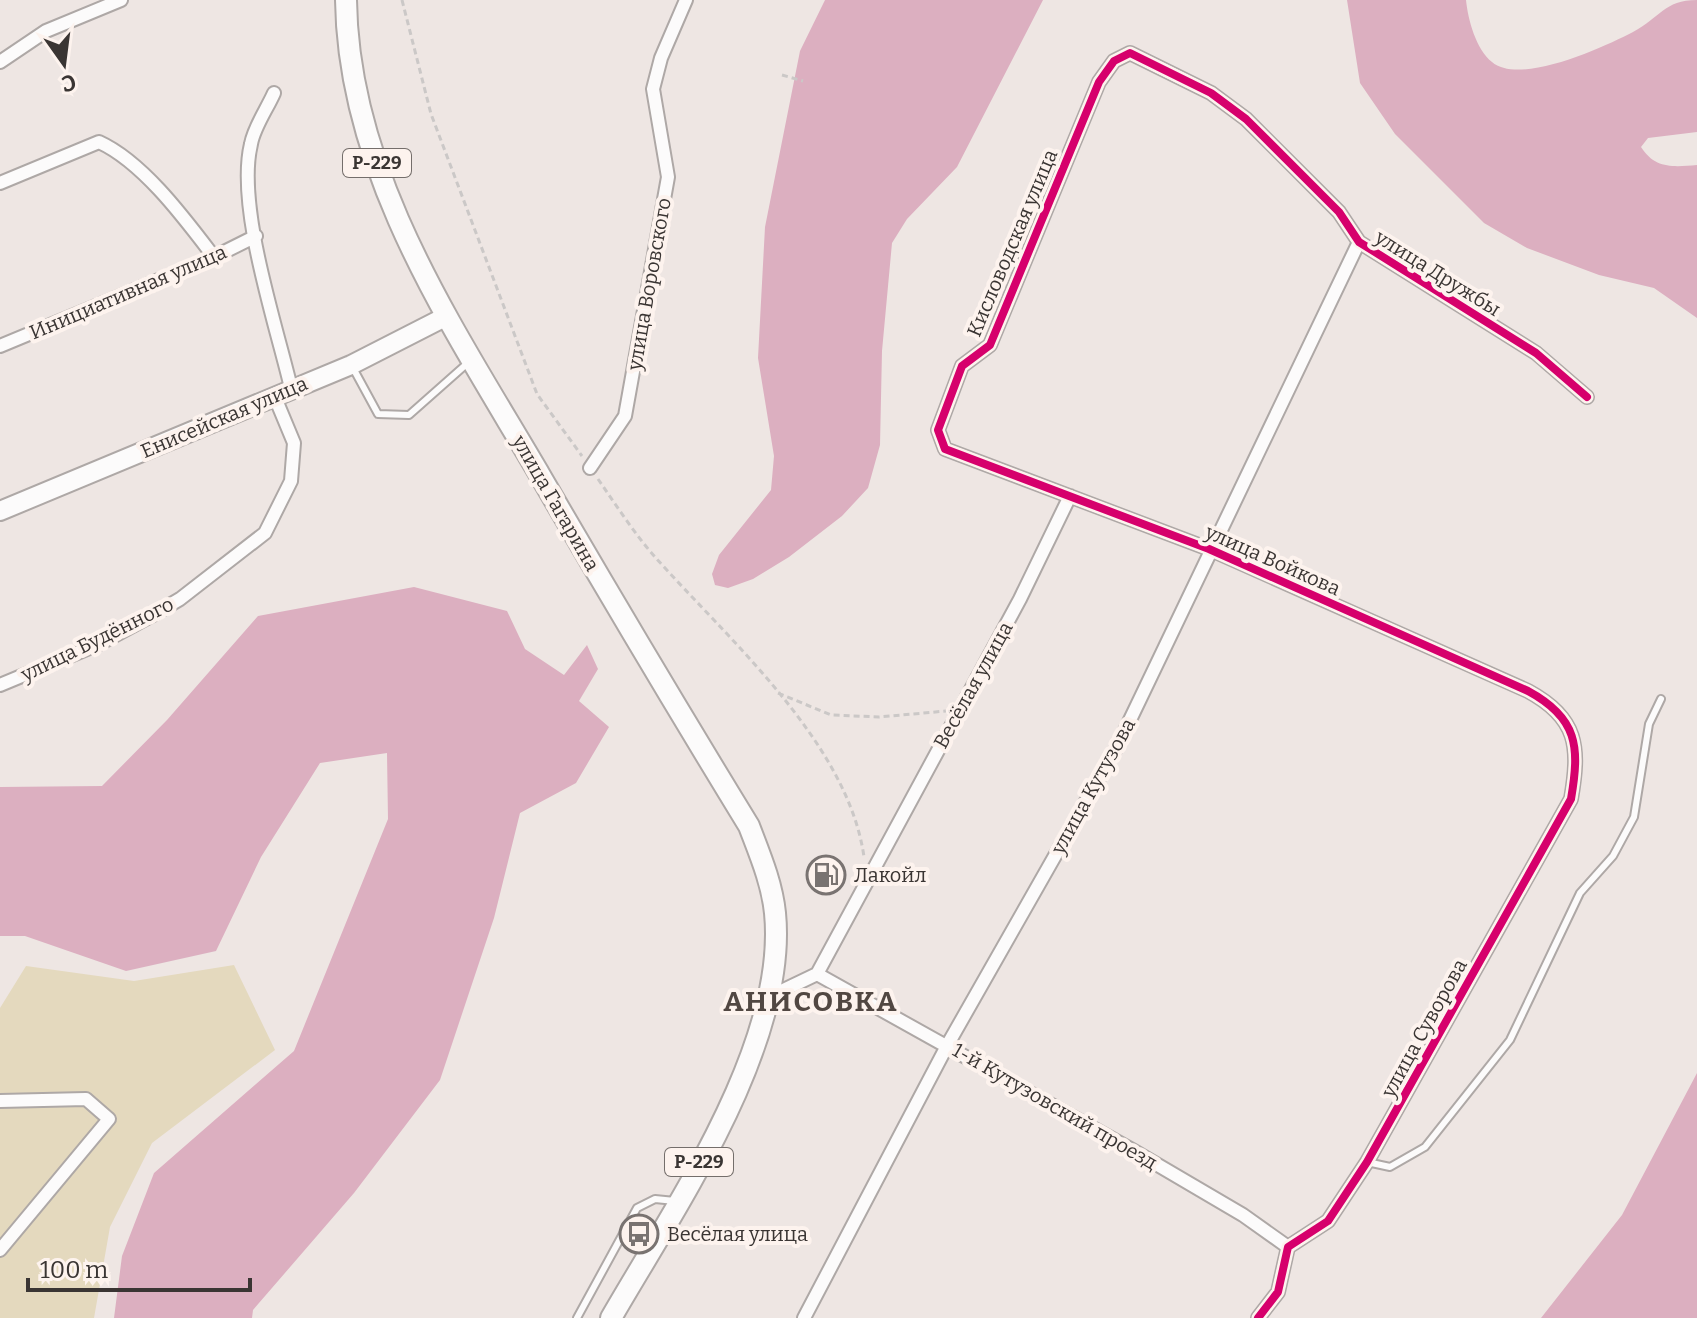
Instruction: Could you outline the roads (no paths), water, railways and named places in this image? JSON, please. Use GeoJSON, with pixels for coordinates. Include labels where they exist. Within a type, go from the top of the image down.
{"type":"FeatureCollection","features":[{"type":"Feature","properties":{"kind":"main road","name":"улица Гагарина"},"geometry":{"type":"LineString","coordinates":[[346,0],[347,51],[358,107],[387,191],[445,317],[749,826],[769,882],[776,948],[769,997]]}},
{"type":"Feature","properties":{"kind":"main road","name":"Р-229"},"geometry":{"type":"LineString","coordinates":[[611,1318],[678,1202],[751,1064],[769,997]]}},
{"type":"Feature","properties":{"kind":"street"},"geometry":{"type":"LineString","coordinates":[[0,62],[46,31],[121,0]]}},
{"type":"Feature","properties":{"kind":"street","name":"улица Воровского"},"geometry":{"type":"LineString","coordinates":[[590,468],[625,416],[668,177],[653,89],[661,58],[686,0]]}},
{"type":"Feature","properties":{"kind":"street","name":"улица Дружбы"},"geometry":{"type":"LineString","coordinates":[[1130,53],[1211,93],[1246,119],[1339,212],[1359,242],[1536,353],[1587,397]]}},
{"type":"Feature","properties":{"kind":"street","name":"Кисловодская улица"},"geometry":{"type":"LineString","coordinates":[[945,449],[938,430],[962,366],[990,345],[1099,82],[1114,61],[1130,53]]}},
{"type":"Feature","properties":{"kind":"street","name":"улица Будённого"},"geometry":{"type":"LineString","coordinates":[[0,685],[101,643],[180,599],[265,533],[291,481],[294,443],[248,179],[251,143],[274,93]]}},
{"type":"Feature","properties":{"kind":"street"},"geometry":{"type":"LineString","coordinates":[[0,183],[99,142],[115,149],[183,215],[214,257]]}},
{"type":"Feature","properties":{"kind":"street","name":"Инициативная улица"},"geometry":{"type":"LineString","coordinates":[[0,346],[214,257],[256,236]]}},
{"type":"Feature","properties":{"kind":"street","name":"улица Кутузова"},"geometry":{"type":"LineString","coordinates":[[804,1318],[948,1044],[1118,745],[1209,549],[1359,242]]}},
{"type":"Feature","properties":{"kind":"street","name":"Енисейская улица"},"geometry":{"type":"LineString","coordinates":[[0,511],[351,365],[445,317]]}},
{"type":"Feature","properties":{"kind":"street","name":"улица Войкова"},"geometry":{"type":"LineString","coordinates":[[945,449],[1209,549],[1528,691],[1560,713],[1571,729]]}},
{"type":"Feature","properties":{"kind":"street","name":"Весёлая улица"},"geometry":{"type":"LineString","coordinates":[[817,974],[1020,599],[1070,496]]}},
{"type":"Feature","properties":{"kind":"street","name":"улица Суворова"},"geometry":{"type":"LineString","coordinates":[[1288,1247],[1328,1221],[1367,1162],[1571,799],[1576,769],[1571,729]]}},
{"type":"Feature","properties":{"kind":"street"},"geometry":{"type":"LineString","coordinates":[[769,997],[817,974]]}},
{"type":"Feature","properties":{"kind":"street","name":"1-й Кутузовский проезд"},"geometry":{"type":"LineString","coordinates":[[817,974],[948,1044],[1243,1215],[1288,1247]]}},
{"type":"Feature","properties":{"kind":"street"},"geometry":{"type":"LineString","coordinates":[[0,1101],[86,1099],[109,1119],[0,1250]]}},
{"type":"Feature","properties":{"kind":"street"},"geometry":{"type":"LineString","coordinates":[[1258,1318],[1278,1292],[1288,1247]]}},
{"type":"Feature","properties":{"kind":"lane"},"geometry":{"type":"LineString","coordinates":[[351,365],[378,414],[409,415],[472,359]]}},
{"type":"Feature","properties":{"kind":"lane"},"geometry":{"type":"LineString","coordinates":[[1367,1162],[1390,1167],[1425,1147],[1510,1040],[1580,893],[1613,856],[1634,817],[1649,724],[1661,699]]}},
{"type":"Feature","properties":{"kind":"lane"},"geometry":{"type":"LineString","coordinates":[[577,1318],[637,1208],[655,1199],[678,1202]]}},
{"type":"Feature","properties":{"kind":"place","name":"Лакойл"},"geometry":{"type":"Point","coordinates":[826,875]}},
{"type":"Feature","properties":{"kind":"place","name":"Весёлая улица"},"geometry":{"type":"Point","coordinates":[639,1234]}},
{"type":"Feature","properties":{"kind":"district","name":"АНИСОВКА"},"geometry":{"type":"Point","coordinates":[811,1001]}}]}
